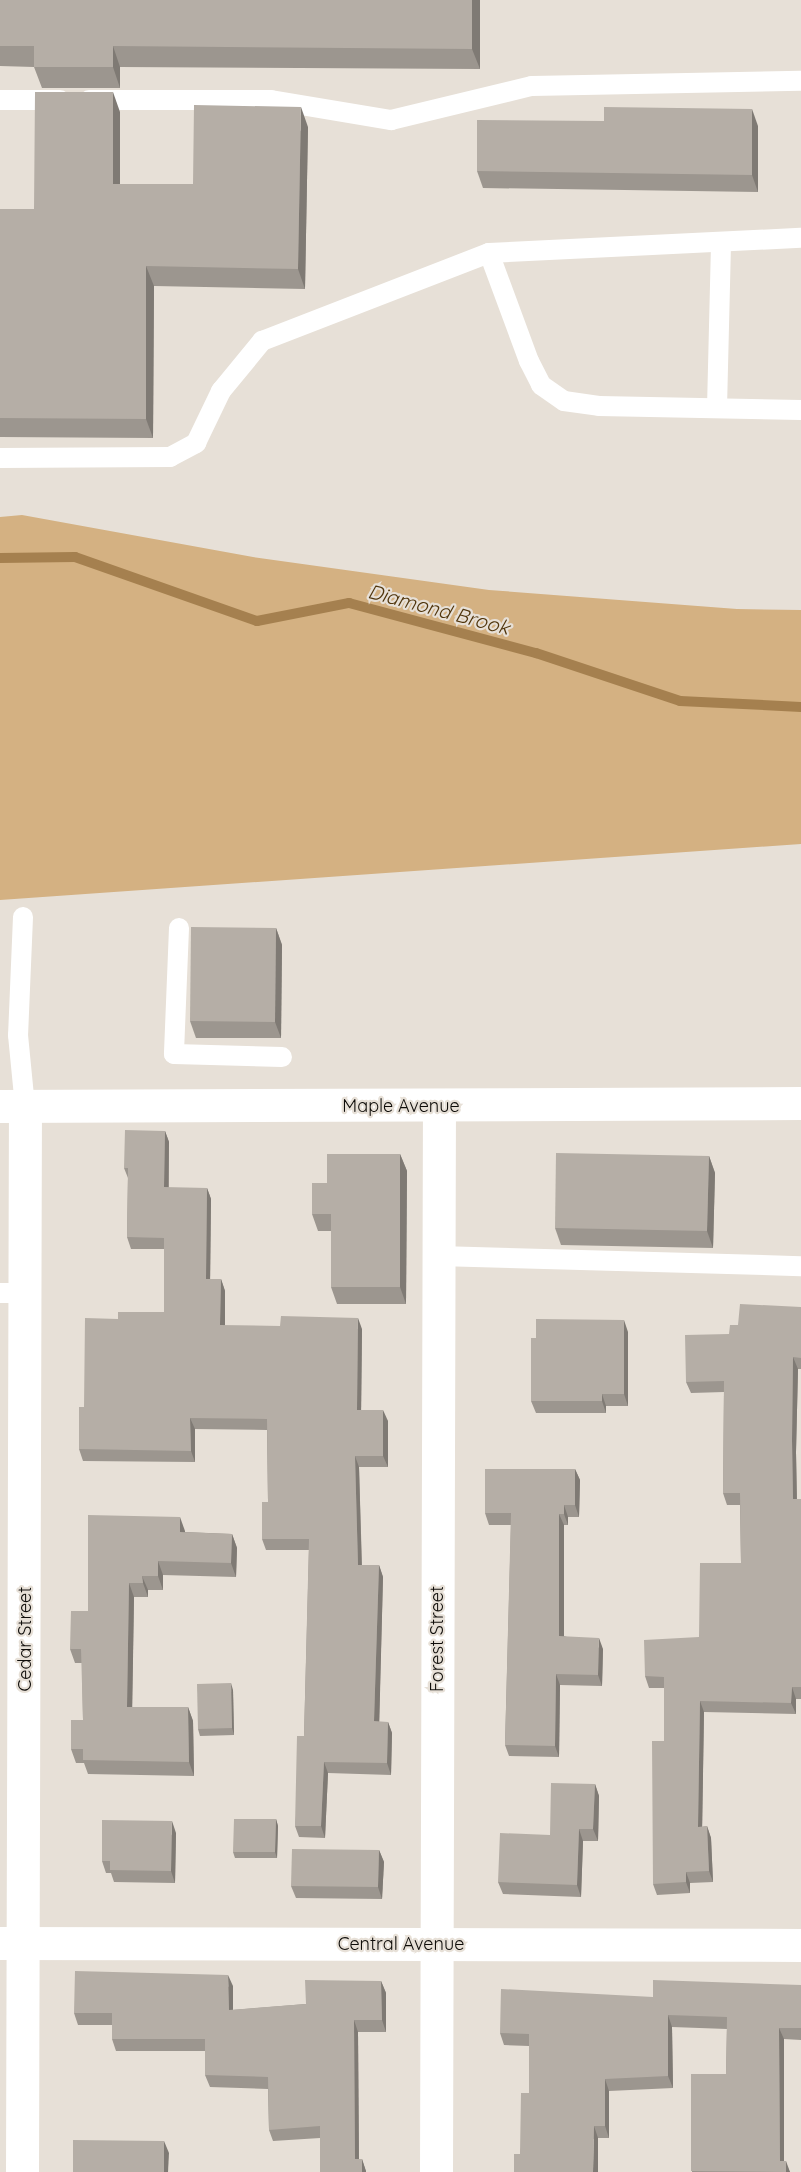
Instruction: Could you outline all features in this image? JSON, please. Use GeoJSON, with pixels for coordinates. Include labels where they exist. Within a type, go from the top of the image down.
{"type":"FeatureCollection","features":[{"type":"Feature","properties":{"kind":"street","name":"Maple Avenue"},"geometry":{"type":"LineString","coordinates":[[12,1106],[801,1103]]}},
{"type":"Feature","properties":{"kind":"street","name":"Cedar Street"},"geometry":{"type":"LineString","coordinates":[[12,1106],[12,1943],[22,2172]]}},
{"type":"Feature","properties":{"kind":"street","name":"Forest Street"},"geometry":{"type":"LineString","coordinates":[[436,2172],[438,1106]]}},
{"type":"Feature","properties":{"kind":"street","name":"Central Avenue"},"geometry":{"type":"LineString","coordinates":[[12,1943],[801,1945]]}},
{"type":"Feature","properties":{"kind":"lane"},"geometry":{"type":"LineString","coordinates":[[0,100],[271,100],[391,120],[532,86],[801,81]]}},
{"type":"Feature","properties":{"kind":"lane"},"geometry":{"type":"LineString","coordinates":[[0,458],[171,456],[196,443],[221,391],[262,341],[489,253],[801,238]]}},
{"type":"Feature","properties":{"kind":"lane"},"geometry":{"type":"LineString","coordinates":[[717,408],[721,242]]}},
{"type":"Feature","properties":{"kind":"lane"},"geometry":{"type":"LineString","coordinates":[[489,253],[529,361],[541,385],[564,402],[801,410]]}},
{"type":"Feature","properties":{"kind":"lane"},"geometry":{"type":"LineString","coordinates":[[12,1106],[18,1035],[23,917]]}},
{"type":"Feature","properties":{"kind":"lane"},"geometry":{"type":"LineString","coordinates":[[179,928],[174,1054],[282,1057]]}},
{"type":"Feature","properties":{"kind":"lane"},"geometry":{"type":"LineString","coordinates":[[438,1256],[801,1266]]}},
{"type":"Feature","properties":{"kind":"shaded area"},"geometry":{"type":"Polygon","coordinates":[[[22,515],[253,557],[489,590],[737,609],[801,610],[801,844],[0,900],[0,517],[22,515]]]}},
{"type":"Feature","properties":{"kind":"building"},"geometry":{"type":"Polygon","coordinates":[[[0,0],[472,0],[472,49],[113,46],[113,67],[34,67],[34,46],[0,46],[0,0]]]}},
{"type":"Feature","properties":{"kind":"building"},"geometry":{"type":"Polygon","coordinates":[[[35,92],[113,92],[113,184],[193,184],[194,105],[301,107],[298,269],[146,266],[146,419],[0,418],[0,209],[34,209],[35,92]]]}},
{"type":"Feature","properties":{"kind":"building"},"geometry":{"type":"Polygon","coordinates":[[[604,107],[752,109],[752,175],[477,171],[477,120],[604,121],[604,107]]]}},
{"type":"Feature","properties":{"kind":"building"},"geometry":{"type":"Polygon","coordinates":[[[191,927],[276,928],[275,1022],[190,1021],[191,927]]]}},
{"type":"Feature","properties":{"kind":"building"},"geometry":{"type":"Polygon","coordinates":[[[125,1130],[165,1131],[164,1187],[207,1188],[206,1279],[221,1279],[220,1325],[280,1326],[281,1316],[358,1318],[357,1410],[383,1410],[383,1456],[355,1456],[358,1565],[379,1565],[374,1721],[388,1722],[387,1763],[324,1762],[321,1826],[295,1826],[297,1736],[304,1736],[309,1539],[262,1539],[262,1502],[268,1502],[267,1419],[190,1418],[191,1451],[79,1449],[79,1407],[84,1407],[85,1318],[118,1319],[118,1312],[164,1312],[164,1238],[127,1237],[128,1168],[124,1168],[125,1130]]]}},
{"type":"Feature","properties":{"kind":"building"},"geometry":{"type":"Polygon","coordinates":[[[556,1153],[709,1156],[707,1231],[555,1228],[556,1153]]]}},
{"type":"Feature","properties":{"kind":"building"},"geometry":{"type":"Polygon","coordinates":[[[327,1154],[400,1154],[400,1287],[331,1287],[331,1214],[312,1214],[312,1183],[327,1183],[327,1154]]]}},
{"type":"Feature","properties":{"kind":"building"},"geometry":{"type":"Polygon","coordinates":[[[740,1304],[801,1307],[801,1358],[793,1357],[792,1440],[793,1499],[801,1499],[801,1687],[792,1687],[791,1703],[700,1701],[698,1827],[707,1826],[709,1871],[686,1872],[686,1882],[653,1884],[652,1741],[664,1741],[664,1677],[645,1676],[644,1640],[699,1637],[700,1563],[741,1563],[740,1493],[723,1493],[724,1381],[686,1382],[685,1335],[729,1334],[730,1325],[738,1325],[740,1304]]]}},
{"type":"Feature","properties":{"kind":"building"},"geometry":{"type":"Polygon","coordinates":[[[536,1319],[624,1320],[624,1394],[602,1394],[602,1401],[531,1401],[531,1338],[536,1338],[536,1319]]]}},
{"type":"Feature","properties":{"kind":"building"},"geometry":{"type":"Polygon","coordinates":[[[485,1469],[575,1469],[575,1505],[564,1505],[564,1514],[559,1514],[559,1636],[599,1638],[598,1675],[556,1674],[555,1746],[505,1745],[511,1513],[485,1513],[485,1469]]]}},
{"type":"Feature","properties":{"kind":"building"},"geometry":{"type":"Polygon","coordinates":[[[88,1515],[180,1517],[180,1532],[232,1534],[231,1563],[158,1561],[158,1576],[142,1576],[143,1583],[129,1583],[127,1707],[188,1707],[189,1762],[83,1760],[83,1749],[71,1749],[71,1720],[83,1720],[81,1649],[70,1649],[71,1611],[88,1611],[88,1515]]]}},
{"type":"Feature","properties":{"kind":"building"},"geometry":{"type":"Polygon","coordinates":[[[231,1683],[232,1728],[198,1729],[197,1684],[231,1683]]]}},
{"type":"Feature","properties":{"kind":"building"},"geometry":{"type":"Polygon","coordinates":[[[551,1783],[595,1784],[593,1829],[579,1829],[577,1885],[498,1882],[500,1833],[550,1835],[551,1783]]]}},
{"type":"Feature","properties":{"kind":"building"},"geometry":{"type":"Polygon","coordinates":[[[234,1819],[276,1819],[275,1852],[233,1852],[234,1819]]]}},
{"type":"Feature","properties":{"kind":"building"},"geometry":{"type":"Polygon","coordinates":[[[102,1820],[172,1821],[171,1871],[110,1870],[110,1861],[102,1861],[102,1820]]]}},
{"type":"Feature","properties":{"kind":"building"},"geometry":{"type":"Polygon","coordinates":[[[292,1849],[379,1850],[378,1887],[291,1886],[292,1849]]]}},
{"type":"Feature","properties":{"kind":"building"},"geometry":{"type":"Polygon","coordinates":[[[75,1971],[228,1975],[229,2010],[306,2004],[305,1980],[381,1981],[382,2020],[354,2020],[355,2159],[362,2159],[362,2172],[320,2172],[320,2126],[269,2130],[268,2077],[205,2075],[205,2039],[112,2039],[112,2013],[74,2013],[75,1971]]]}},
{"type":"Feature","properties":{"kind":"building"},"geometry":{"type":"Polygon","coordinates":[[[653,1980],[801,1985],[801,2028],[779,2028],[780,2161],[786,2161],[786,2172],[691,2171],[691,2074],[726,2074],[727,2017],[668,2015],[668,2076],[605,2079],[605,2126],[594,2126],[593,2172],[514,2172],[514,2154],[520,2154],[521,2093],[529,2093],[529,2034],[500,2033],[501,1989],[653,1997],[653,1980]]]}},
{"type":"Feature","properties":{"kind":"building"},"geometry":{"type":"Polygon","coordinates":[[[73,2140],[164,2141],[164,2172],[73,2172],[73,2140]]]}},
{"type":"Feature","properties":{"kind":"waterway","name":"Diamond Brook"},"geometry":{"type":"LineString","coordinates":[[0,558],[75,557],[257,621],[349,603],[536,653],[680,701],[801,707]]}}]}
